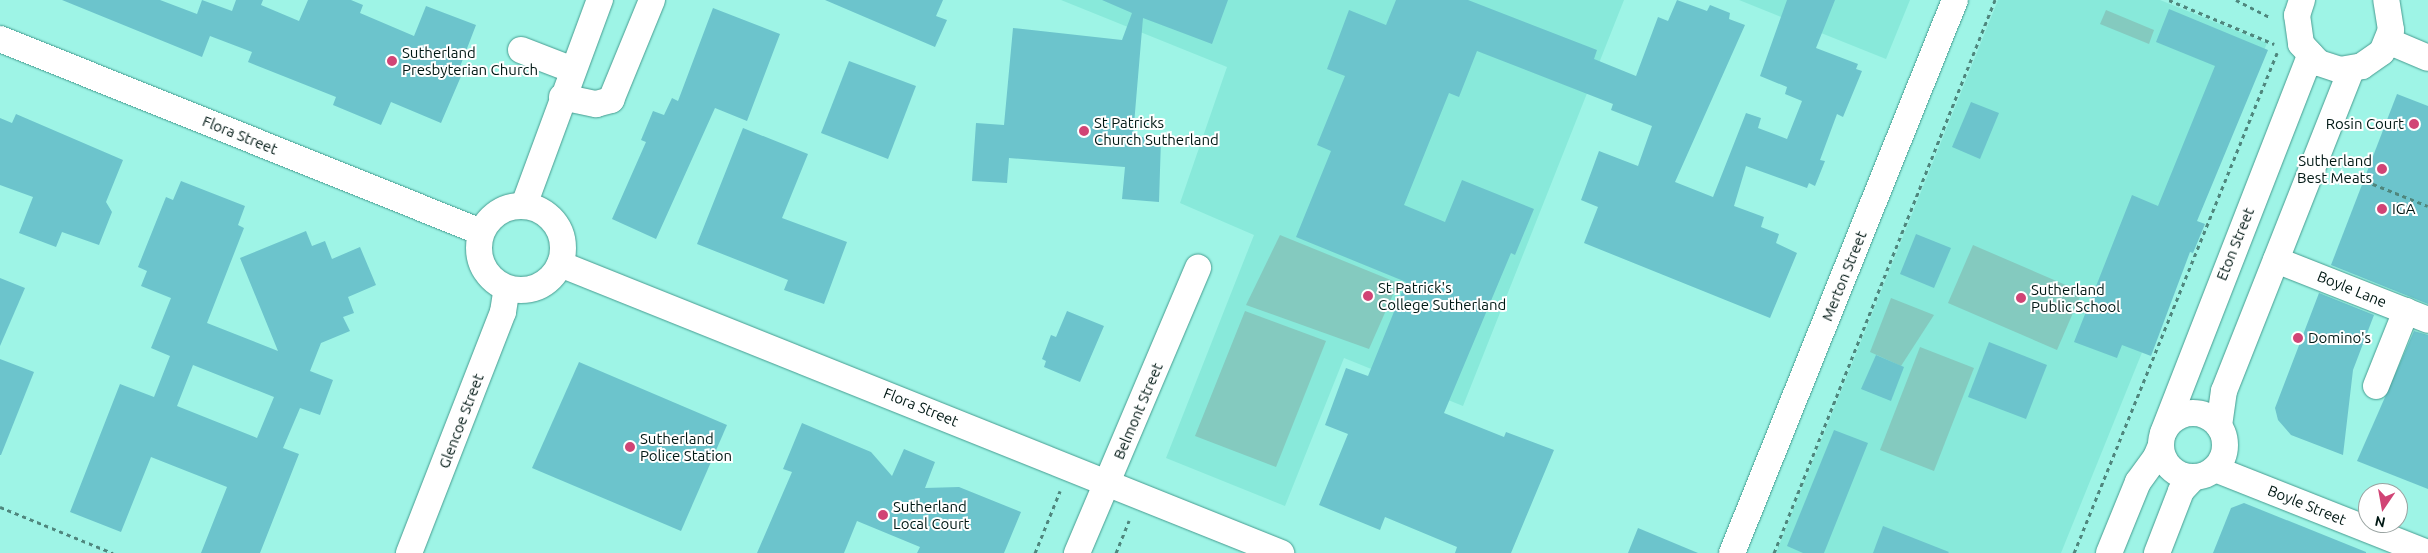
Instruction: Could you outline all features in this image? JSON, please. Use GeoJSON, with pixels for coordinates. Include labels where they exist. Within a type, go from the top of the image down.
{"type":"FeatureCollection","features":[{"type":"Feature","properties":{"kind":"street"},"geometry":{"type":"LineString","coordinates":[[524,205],[562,97],[600,0]]}},
{"type":"Feature","properties":{"kind":"street"},"geometry":{"type":"LineString","coordinates":[[562,97],[596,104],[611,100],[652,0]]}},
{"type":"Feature","properties":{"kind":"street","name":"Merton Street"},"geometry":{"type":"LineString","coordinates":[[1732,553],[1955,0]]}},
{"type":"Feature","properties":{"kind":"street"},"geometry":{"type":"LineString","coordinates":[[2300,0],[2297,30],[2310,56],[2329,68],[2351,70],[2373,60],[2388,42],[2391,30],[2388,2]]}},
{"type":"Feature","properties":{"kind":"street","name":"Flora Street"},"geometry":{"type":"LineString","coordinates":[[0,39],[481,232]]}},
{"type":"Feature","properties":{"kind":"street"},"geometry":{"type":"LineString","coordinates":[[2388,42],[2428,58]]}},
{"type":"Feature","properties":{"kind":"street"},"geometry":{"type":"LineString","coordinates":[[521,50],[573,70]]}},
{"type":"Feature","properties":{"kind":"street","name":"Eton Street"},"geometry":{"type":"LineString","coordinates":[[2109,553],[2136,488],[2162,439],[2310,56]]}},
{"type":"Feature","properties":{"kind":"street"},"geometry":{"type":"LineString","coordinates":[[2157,553],[2181,491],[2205,473],[2225,454],[2226,444],[2219,426],[2222,396],[2351,70]]}},
{"type":"Feature","properties":{"kind":"street"},"geometry":{"type":"LineString","coordinates":[[524,205],[548,216],[557,226],[563,251],[560,264],[553,275],[533,288],[507,288],[485,272],[478,246],[481,232],[498,212],[524,205]]}},
{"type":"Feature","properties":{"kind":"street","name":"Boyle Lane"},"geometry":{"type":"LineString","coordinates":[[2276,260],[2417,316]]}},
{"type":"Feature","properties":{"kind":"street","name":"Flora Street"},"geometry":{"type":"LineString","coordinates":[[560,264],[1103,494],[1281,553]]}},
{"type":"Feature","properties":{"kind":"street","name":"Belmont Street"},"geometry":{"type":"LineString","coordinates":[[1077,553],[1198,268]]}},
{"type":"Feature","properties":{"kind":"street","name":"Glencoe Street"},"geometry":{"type":"LineString","coordinates":[[409,553],[503,312],[507,288]]}},
{"type":"Feature","properties":{"kind":"street"},"geometry":{"type":"LineString","coordinates":[[2376,386],[2417,316]]}},
{"type":"Feature","properties":{"kind":"street"},"geometry":{"type":"LineString","coordinates":[[2205,473],[2180,474],[2168,466],[2162,439],[2173,419],[2189,413],[2206,415],[2219,426]]}},
{"type":"Feature","properties":{"kind":"street","name":"Boyle Street"},"geometry":{"type":"LineString","coordinates":[[2205,473],[2427,553]]}},
{"type":"Feature","properties":{"kind":"path"},"geometry":{"type":"LineString","coordinates":[[1774,553],[1995,0]]}},
{"type":"Feature","properties":{"kind":"path"},"geometry":{"type":"LineString","coordinates":[[2074,553],[2280,46],[2169,0]]}},
{"type":"Feature","properties":{"kind":"path"},"geometry":{"type":"LineString","coordinates":[[2358,178],[2428,206]]}},
{"type":"Feature","properties":{"kind":"path"},"geometry":{"type":"LineString","coordinates":[[1035,553],[1061,489],[1103,494]]}},
{"type":"Feature","properties":{"kind":"path"},"geometry":{"type":"LineString","coordinates":[[0,508],[113,553]]}},
{"type":"Feature","properties":{"kind":"shaded area","name":"St Patrick's College Sutherland"},"geometry":{"type":"Polygon","coordinates":[[[1061,0],[1624,0],[1463,406],[1344,358],[1285,506],[1166,458],[1254,235],[1180,203],[1227,67],[1061,0]]]}},
{"type":"Feature","properties":{"kind":"shaded area"},"geometry":{"type":"Polygon","coordinates":[[[1739,0],[1910,0],[1886,59],[1739,0]]]}},
{"type":"Feature","properties":{"kind":"shaded area","name":"Sutherland Public School"},"geometry":{"type":"Polygon","coordinates":[[[1998,0],[2160,0],[2267,43],[2061,553],[1776,553],[1998,0]]]}},
{"type":"Feature","properties":{"kind":"shaded area"},"geometry":{"type":"Polygon","coordinates":[[[2106,10],[2154,30],[2149,44],[2100,24],[2106,10]]]}},
{"type":"Feature","properties":{"kind":"shaded area"},"geometry":{"type":"Polygon","coordinates":[[[1280,235],[1398,283],[1369,349],[1246,305],[1280,235]]]}},
{"type":"Feature","properties":{"kind":"shaded area"},"geometry":{"type":"Polygon","coordinates":[[[1973,245],[2082,292],[2057,350],[1948,303],[1973,245]]]}},
{"type":"Feature","properties":{"kind":"shaded area"},"geometry":{"type":"Polygon","coordinates":[[[1891,298],[1934,315],[1901,366],[1870,352],[1891,298]]]}},
{"type":"Feature","properties":{"kind":"shaded area"},"geometry":{"type":"Polygon","coordinates":[[[1245,311],[1326,341],[1276,467],[1195,436],[1245,311]]]}},
{"type":"Feature","properties":{"kind":"shaded area"},"geometry":{"type":"Polygon","coordinates":[[[1920,347],[1974,368],[1934,471],[1880,450],[1920,347]]]}},
{"type":"Feature","properties":{"kind":"building"},"geometry":{"type":"Polygon","coordinates":[[[62,0],[160,0],[197,14],[202,0],[232,11],[236,0],[263,0],[261,5],[299,21],[308,0],[351,0],[363,5],[360,13],[414,36],[426,6],[476,25],[458,72],[462,74],[441,123],[391,102],[381,125],[333,105],[336,97],[248,62],[252,52],[210,36],[202,57],[62,0]]]}},
{"type":"Feature","properties":{"kind":"building"},"geometry":{"type":"Polygon","coordinates":[[[825,0],[943,0],[936,16],[947,20],[935,47],[825,0]]]}},
{"type":"Feature","properties":{"kind":"building"},"geometry":{"type":"Polygon","coordinates":[[[1102,0],[1228,0],[1212,44],[1143,18],[1133,136],[1161,139],[1159,202],[1122,199],[1125,167],[1009,158],[1007,183],[972,181],[976,123],[1004,125],[1013,28],[1122,40],[1132,13],[1102,0]]]}},
{"type":"Feature","properties":{"kind":"building"},"geometry":{"type":"Polygon","coordinates":[[[1396,0],[1468,0],[1597,50],[1594,59],[1636,76],[1658,17],[1668,21],[1677,0],[1707,11],[1710,5],[1730,13],[1729,19],[1745,25],[1675,182],[1713,197],[1746,113],[1761,118],[1758,128],[1787,139],[1802,101],[1785,94],[1787,87],[1760,76],[1787,0],[1835,0],[1816,48],[1858,64],[1856,69],[1862,71],[1843,117],[1837,114],[1820,160],[1825,161],[1815,186],[1809,183],[1807,188],[1746,166],[1734,206],[1764,217],[1761,227],[1779,234],[1776,243],[1797,253],[1770,318],[1584,243],[1598,207],[1581,200],[1599,151],[1638,166],[1652,126],[1611,110],[1613,104],[1477,51],[1459,97],[1449,93],[1404,205],[1445,222],[1462,180],[1534,209],[1515,255],[1511,253],[1444,413],[1504,437],[1506,432],[1554,450],[1511,553],[1455,553],[1457,547],[1385,517],[1380,530],[1319,505],[1348,434],[1325,425],[1346,368],[1368,376],[1406,282],[1296,237],[1331,151],[1317,145],[1345,76],[1327,69],[1349,10],[1386,25],[1396,0]]]}},
{"type":"Feature","properties":{"kind":"building"},"geometry":{"type":"Polygon","coordinates":[[[713,8],[780,34],[747,121],[715,108],[656,239],[612,219],[646,142],[641,140],[653,111],[664,115],[672,98],[678,101],[713,8]]]}},
{"type":"Feature","properties":{"kind":"building"},"geometry":{"type":"Polygon","coordinates":[[[2169,9],[2268,50],[2197,221],[2205,224],[2193,253],[2190,252],[2151,356],[2122,345],[2117,358],[2074,342],[2132,195],[2158,206],[2215,66],[2156,42],[2169,9]]]}},
{"type":"Feature","properties":{"kind":"building"},"geometry":{"type":"Polygon","coordinates":[[[849,61],[916,86],[888,159],[821,133],[849,61]]]}},
{"type":"Feature","properties":{"kind":"building"},"geometry":{"type":"Polygon","coordinates":[[[2397,94],[2428,106],[2428,304],[2331,265],[2397,94]]]}},
{"type":"Feature","properties":{"kind":"building"},"geometry":{"type":"Polygon","coordinates":[[[1971,102],[1999,113],[1980,159],[1952,147],[1971,102]]]}},
{"type":"Feature","properties":{"kind":"building"},"geometry":{"type":"Polygon","coordinates":[[[16,114],[123,160],[106,202],[112,212],[99,245],[62,232],[56,247],[19,233],[33,197],[0,185],[0,118],[12,123],[16,114]]]}},
{"type":"Feature","properties":{"kind":"building"},"geometry":{"type":"Polygon","coordinates":[[[743,128],[808,154],[782,218],[847,242],[824,304],[784,290],[788,280],[697,244],[743,128]]]}},
{"type":"Feature","properties":{"kind":"building"},"geometry":{"type":"Polygon","coordinates":[[[181,181],[245,206],[238,225],[244,228],[207,323],[278,351],[240,258],[306,231],[312,246],[325,241],[332,259],[360,247],[376,285],[348,297],[354,313],[343,317],[350,331],[321,343],[310,371],[333,380],[320,415],[300,408],[283,448],[299,454],[260,553],[201,553],[227,487],[151,457],[121,532],[70,512],[120,384],[154,397],[170,356],[151,348],[171,298],[141,286],[147,271],[138,267],[166,197],[173,200],[181,181]],[[193,365],[177,406],[257,438],[274,397],[193,365]]]}},
{"type":"Feature","properties":{"kind":"building"},"geometry":{"type":"Polygon","coordinates":[[[1916,234],[1951,248],[1934,288],[1900,274],[1916,234]]]}},
{"type":"Feature","properties":{"kind":"building"},"geometry":{"type":"Polygon","coordinates":[[[0,278],[25,288],[0,346],[0,278]]]}},
{"type":"Feature","properties":{"kind":"building"},"geometry":{"type":"Polygon","coordinates":[[[2319,293],[2374,315],[2353,370],[2343,455],[2291,435],[2278,420],[2275,408],[2319,293]]]}},
{"type":"Feature","properties":{"kind":"building"},"geometry":{"type":"Polygon","coordinates":[[[1067,311],[1104,326],[1080,382],[1044,367],[1046,361],[1042,359],[1051,335],[1056,337],[1067,311]]]}},
{"type":"Feature","properties":{"kind":"building"},"geometry":{"type":"Polygon","coordinates":[[[2414,331],[2428,335],[2428,489],[2357,461],[2414,331]]]}},
{"type":"Feature","properties":{"kind":"building"},"geometry":{"type":"Polygon","coordinates":[[[1989,342],[2047,365],[2026,419],[1968,397],[1989,342]]]}},
{"type":"Feature","properties":{"kind":"building"},"geometry":{"type":"Polygon","coordinates":[[[1876,355],[1904,367],[1891,401],[1861,389],[1876,355]]]}},
{"type":"Feature","properties":{"kind":"building"},"geometry":{"type":"Polygon","coordinates":[[[0,359],[34,372],[1,455],[0,455],[0,359]]]}},
{"type":"Feature","properties":{"kind":"building","name":"Sutherland Police Station"},"geometry":{"type":"Polygon","coordinates":[[[579,362],[727,425],[681,531],[532,468],[579,362]]]}},
{"type":"Feature","properties":{"kind":"building"},"geometry":{"type":"Polygon","coordinates":[[[802,423],[871,452],[892,476],[904,449],[935,462],[925,488],[959,487],[1021,512],[1004,553],[917,553],[920,547],[857,521],[844,553],[757,553],[792,472],[783,469],[802,423]]]}},
{"type":"Feature","properties":{"kind":"building"},"geometry":{"type":"Polygon","coordinates":[[[1834,430],[1868,443],[1824,553],[1803,553],[1787,546],[1834,430]]]}},
{"type":"Feature","properties":{"kind":"building"},"geometry":{"type":"Polygon","coordinates":[[[2244,503],[2366,553],[2213,553],[2231,508],[2244,503]]]}},
{"type":"Feature","properties":{"kind":"building"},"geometry":{"type":"Polygon","coordinates":[[[1883,526],[1949,552],[1873,553],[1883,526]]]}},
{"type":"Feature","properties":{"kind":"building"},"geometry":{"type":"Polygon","coordinates":[[[1638,528],[1698,553],[1628,553],[1638,528]]]}},
{"type":"Feature","properties":{"kind":"place","name":"Sutherland Presbyterian Church"},"geometry":{"type":"Point","coordinates":[392,61]}},
{"type":"Feature","properties":{"kind":"place","name":"Rosin Court"},"geometry":{"type":"Point","coordinates":[2414,124]}},
{"type":"Feature","properties":{"kind":"place","name":"St Patricks Church Sutherland"},"geometry":{"type":"Point","coordinates":[1084,131]}},
{"type":"Feature","properties":{"kind":"place","name":"Sutherland Best Meats"},"geometry":{"type":"Point","coordinates":[2382,169]}},
{"type":"Feature","properties":{"kind":"place","name":"IGA"},"geometry":{"type":"Point","coordinates":[2382,209]}},
{"type":"Feature","properties":{"kind":"place","name":"St Patrick's College Sutherland"},"geometry":{"type":"Point","coordinates":[1368,296]}},
{"type":"Feature","properties":{"kind":"place","name":"Sutherland Public School"},"geometry":{"type":"Point","coordinates":[2021,298]}},
{"type":"Feature","properties":{"kind":"place","name":"Domino's"},"geometry":{"type":"Point","coordinates":[2298,338]}},
{"type":"Feature","properties":{"kind":"place","name":"Sutherland Police Station"},"geometry":{"type":"Point","coordinates":[630,447]}},
{"type":"Feature","properties":{"kind":"place","name":"Sutherland Local Court"},"geometry":{"type":"Point","coordinates":[883,515]}}]}
